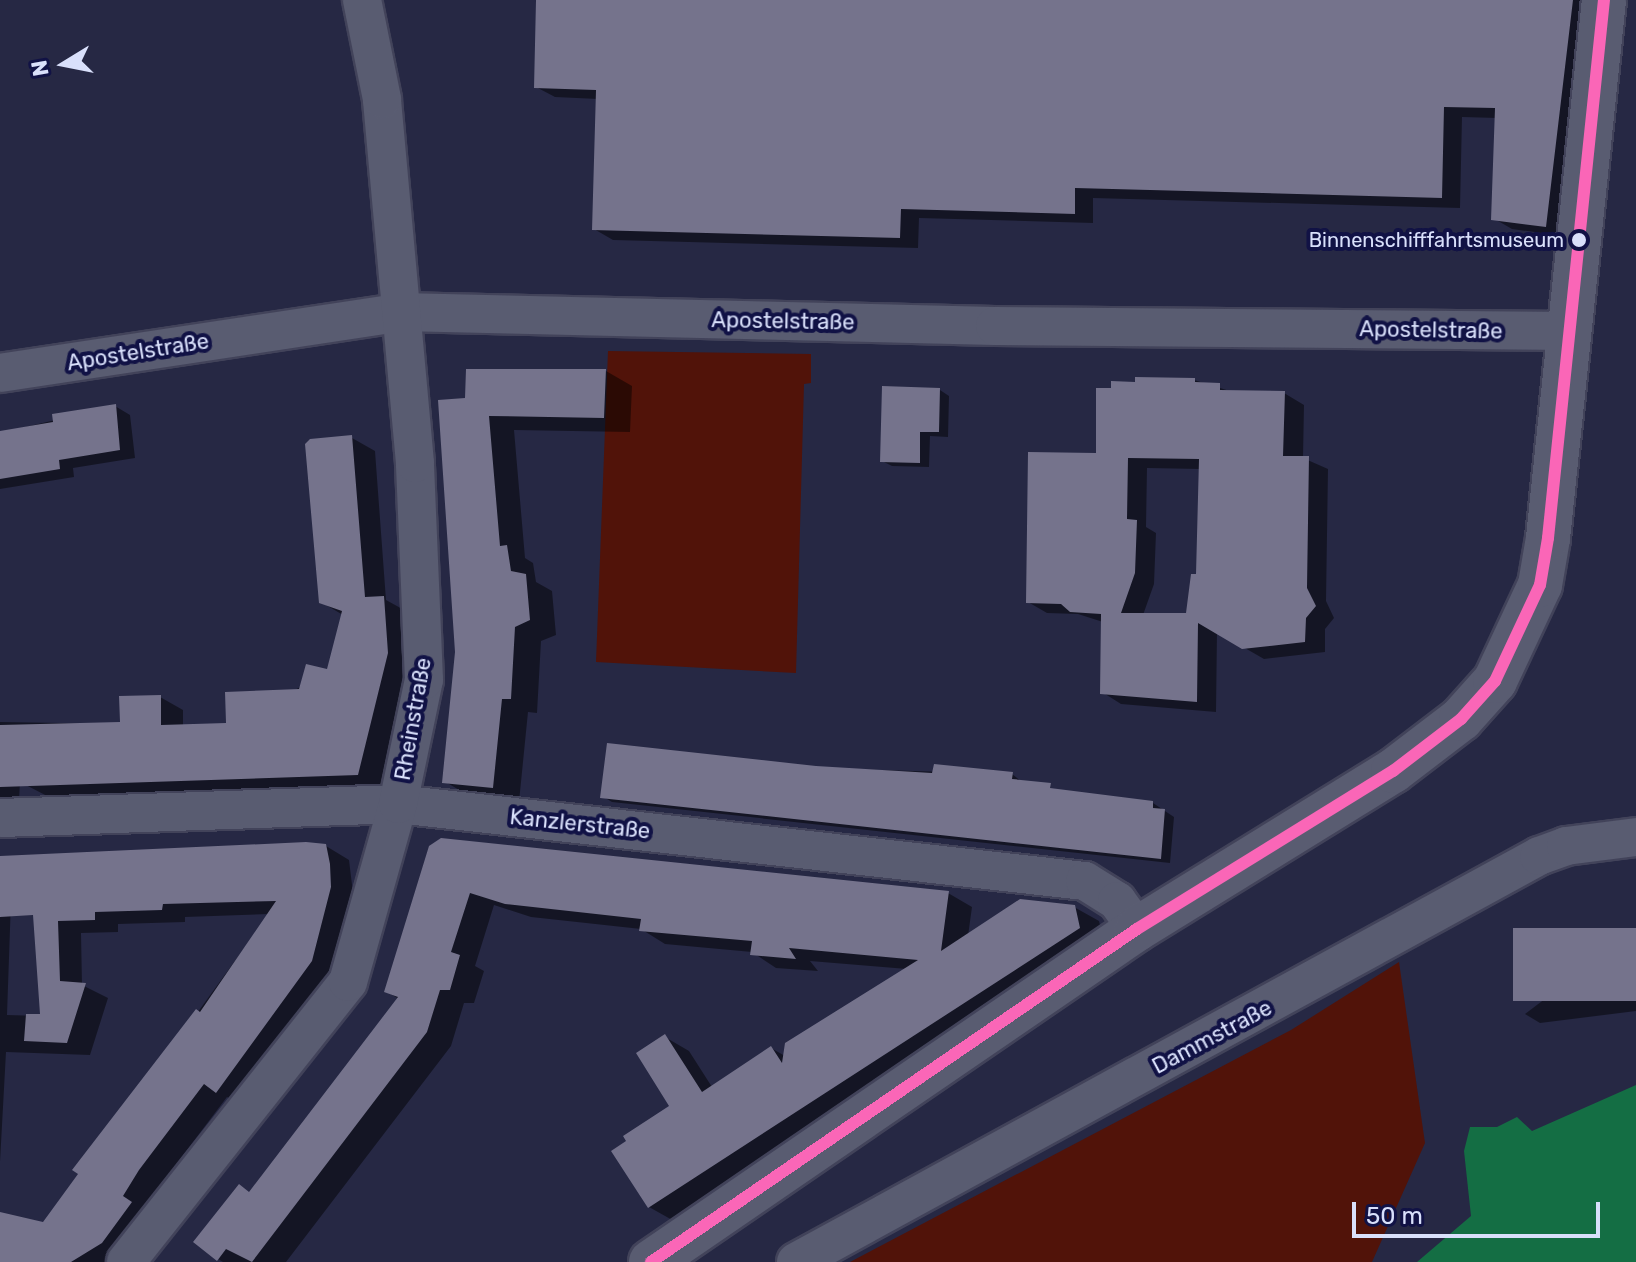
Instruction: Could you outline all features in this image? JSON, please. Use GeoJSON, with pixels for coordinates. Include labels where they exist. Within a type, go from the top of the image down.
{"type":"FeatureCollection","features":[{"type":"Feature","properties":{"kind":"street","name":"Rheinstraße"},"geometry":{"type":"LineString","coordinates":[[126,1262],[348,982],[398,804],[426,645],[382,99],[362,0]]}},
{"type":"Feature","properties":{"kind":"street"},"geometry":{"type":"LineString","coordinates":[[665,1257],[1137,929],[1393,771],[1461,719],[1495,681],[1540,585],[1571,331],[1604,0]]}},
{"type":"Feature","properties":{"kind":"street","name":"Apostelstraße"},"geometry":{"type":"LineString","coordinates":[[0,373],[401,312],[995,326],[1571,331]]}},
{"type":"Feature","properties":{"kind":"street","name":"Kanzlerstraße"},"geometry":{"type":"LineString","coordinates":[[0,818],[398,804],[1085,881],[1117,901],[1137,929]]}},
{"type":"Feature","properties":{"kind":"street","name":"Dammstraße"},"geometry":{"type":"LineString","coordinates":[[796,1262],[1539,856],[1566,846],[1636,837]]}},
{"type":"Feature","properties":{"kind":"shaded area"},"geometry":{"type":"Polygon","coordinates":[[[608,351],[811,354],[811,383],[804,384],[796,673],[596,662],[608,351]]]}},
{"type":"Feature","properties":{"kind":"shaded area"},"geometry":{"type":"Polygon","coordinates":[[[1399,962],[1425,1143],[1372,1262],[850,1262],[1291,1030],[1399,962]]]}},
{"type":"Feature","properties":{"kind":"shaded area"},"geometry":{"type":"Polygon","coordinates":[[[1636,1085],[1636,1262],[1417,1262],[1471,1216],[1464,1151],[1470,1127],[1497,1127],[1517,1117],[1532,1131],[1636,1085]]]}},
{"type":"Feature","properties":{"kind":"building"},"geometry":{"type":"Polygon","coordinates":[[[536,0],[1573,0],[1546,227],[1491,220],[1495,108],[1444,107],[1442,198],[1075,188],[1075,214],[901,209],[900,238],[592,230],[596,90],[534,88],[536,0]]]}},
{"type":"Feature","properties":{"kind":"building"},"geometry":{"type":"Polygon","coordinates":[[[466,369],[606,369],[604,418],[489,416],[500,546],[507,545],[511,571],[526,574],[530,620],[515,627],[511,699],[502,699],[493,788],[442,783],[455,652],[438,400],[465,398],[466,369]]]}},
{"type":"Feature","properties":{"kind":"building"},"geometry":{"type":"Polygon","coordinates":[[[1135,377],[1195,378],[1195,382],[1220,383],[1220,390],[1285,391],[1283,456],[1309,456],[1307,588],[1316,606],[1306,618],[1305,642],[1242,649],[1198,623],[1197,702],[1100,694],[1101,614],[1070,612],[1061,604],[1026,603],[1028,452],[1096,453],[1096,388],[1111,388],[1111,381],[1135,382],[1135,377]],[[1128,458],[1127,519],[1137,520],[1135,573],[1121,613],[1186,613],[1191,574],[1196,574],[1199,459],[1128,458]]]}},
{"type":"Feature","properties":{"kind":"building"},"geometry":{"type":"Polygon","coordinates":[[[882,386],[940,388],[939,432],[920,432],[920,463],[880,462],[882,386]]]}},
{"type":"Feature","properties":{"kind":"building"},"geometry":{"type":"Polygon","coordinates":[[[116,404],[120,450],[59,460],[60,469],[0,479],[0,431],[53,422],[52,414],[116,404]]]}},
{"type":"Feature","properties":{"kind":"building"},"geometry":{"type":"Polygon","coordinates":[[[352,435],[365,597],[384,596],[388,653],[358,775],[0,787],[0,725],[120,722],[119,696],[161,695],[161,725],[226,723],[225,692],[299,689],[306,664],[327,669],[342,611],[319,603],[305,444],[310,439],[352,435]]]}},
{"type":"Feature","properties":{"kind":"building"},"geometry":{"type":"Polygon","coordinates":[[[607,743],[816,766],[932,773],[934,764],[1013,772],[1012,779],[1051,783],[1050,788],[1153,801],[1153,808],[1165,809],[1161,859],[600,798],[607,743]]]}},
{"type":"Feature","properties":{"kind":"building"},"geometry":{"type":"Polygon","coordinates":[[[441,838],[949,891],[941,951],[1020,899],[1075,905],[1080,928],[648,1208],[611,1151],[626,1141],[623,1136],[669,1106],[636,1053],[665,1034],[702,1092],[771,1046],[782,1063],[785,1043],[918,960],[789,948],[796,959],[750,955],[752,941],[639,931],[641,919],[505,904],[470,893],[451,952],[460,955],[450,990],[440,990],[427,1032],[252,1262],[226,1249],[217,1261],[193,1242],[239,1184],[249,1192],[398,997],[384,992],[429,846],[441,838]]]}},
{"type":"Feature","properties":{"kind":"building"},"geometry":{"type":"Polygon","coordinates":[[[306,842],[326,844],[330,864],[331,887],[312,961],[216,1093],[204,1084],[139,1170],[123,1196],[132,1202],[102,1243],[71,1262],[0,1262],[0,1212],[43,1222],[78,1174],[72,1170],[196,1009],[200,1012],[276,901],[163,904],[162,910],[95,912],[95,920],[58,921],[60,981],[86,983],[67,1043],[24,1041],[26,1014],[40,1014],[33,915],[0,917],[0,856],[306,842]]]}},
{"type":"Feature","properties":{"kind":"building"},"geometry":{"type":"Polygon","coordinates":[[[1513,928],[1636,928],[1636,1001],[1513,1001],[1513,928]]]}},
{"type":"Feature","properties":{"kind":"transit line"},"geometry":{"type":"LineString","coordinates":[[651,1262],[1137,929],[1393,771],[1461,719],[1495,681],[1540,585],[1548,538],[1604,0]]}},
{"type":"Feature","properties":{"kind":"place","name":"Binnenschifffahrtsmuseum"},"geometry":{"type":"Point","coordinates":[1579,240]}}]}
